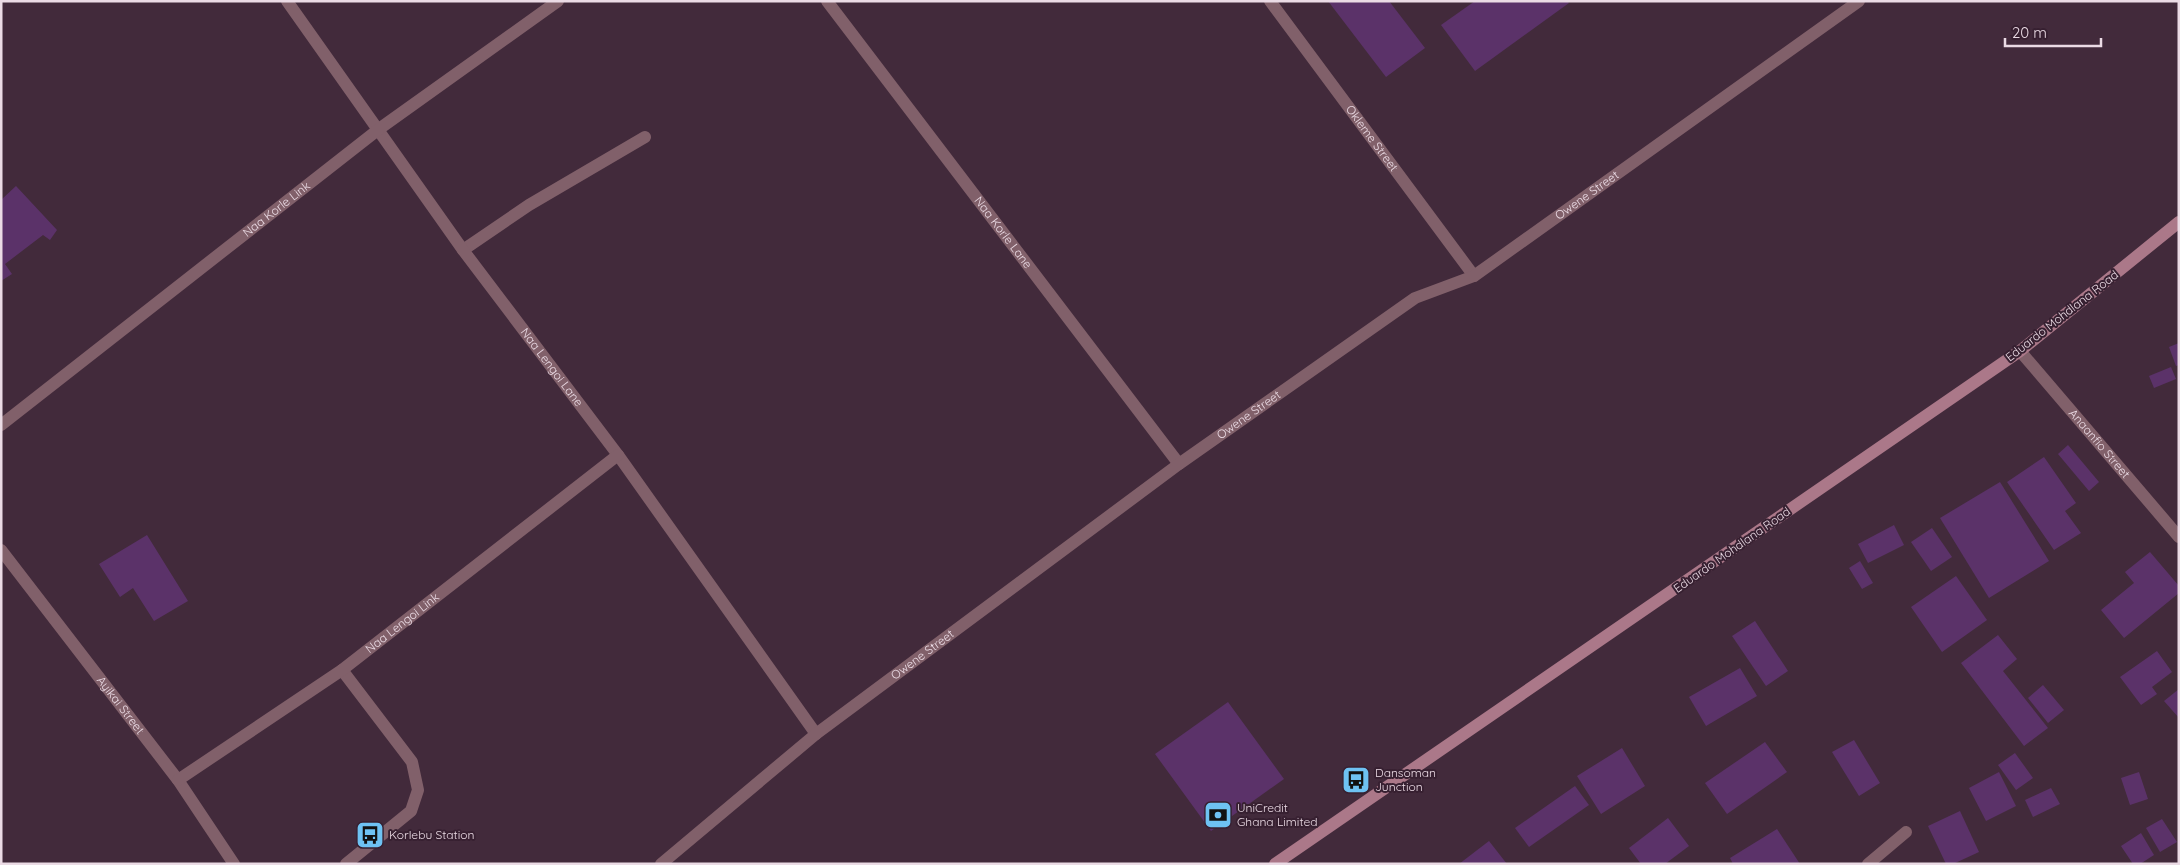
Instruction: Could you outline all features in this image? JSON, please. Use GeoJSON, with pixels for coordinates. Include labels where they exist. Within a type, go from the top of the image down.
{"type":"FeatureCollection","features":[{"type":"Feature","properties":{"kind":"main road","name":"Eduardo Mohdlana Road"},"geometry":{"type":"LineString","coordinates":[[1275,864],[2020,351],[2179,222]]}},
{"type":"Feature","properties":{"kind":"street","name":"Naa Lengoi Lane"},"geometry":{"type":"LineString","coordinates":[[287,1],[463,250],[618,455],[816,734]]}},
{"type":"Feature","properties":{"kind":"street","name":"Naa Korle Link"},"geometry":{"type":"LineString","coordinates":[[1,424],[379,129],[558,1]]}},
{"type":"Feature","properties":{"kind":"street","name":"Naa Korle Lane"},"geometry":{"type":"LineString","coordinates":[[827,1],[1179,464]]}},
{"type":"Feature","properties":{"kind":"street","name":"Okleme Street"},"geometry":{"type":"LineString","coordinates":[[1270,1],[1474,276]]}},
{"type":"Feature","properties":{"kind":"street","name":"Owene Street"},"geometry":{"type":"LineString","coordinates":[[661,864],[816,734],[1179,464],[1415,298],[1474,276],[1859,1]]}},
{"type":"Feature","properties":{"kind":"street"},"geometry":{"type":"LineString","coordinates":[[463,250],[529,205],[645,137]]}},
{"type":"Feature","properties":{"kind":"street","name":"Anaanfio Street"},"geometry":{"type":"LineString","coordinates":[[2020,351],[2179,537]]}},
{"type":"Feature","properties":{"kind":"street","name":"Naa Lengoi Link"},"geometry":{"type":"LineString","coordinates":[[178,780],[342,670],[618,455]]}},
{"type":"Feature","properties":{"kind":"street","name":"Ayikai Street"},"geometry":{"type":"LineString","coordinates":[[1,550],[178,780],[234,864]]}},
{"type":"Feature","properties":{"kind":"street"},"geometry":{"type":"LineString","coordinates":[[342,670],[412,762],[418,790],[411,811],[346,864]]}},
{"type":"Feature","properties":{"kind":"street"},"geometry":{"type":"LineString","coordinates":[[1868,864],[1906,832]]}},
{"type":"Feature","properties":{"kind":"building"},"geometry":{"type":"Polygon","coordinates":[[[1328,1],[1389,1],[1425,48],[1386,77],[1328,1]]]}},
{"type":"Feature","properties":{"kind":"building"},"geometry":{"type":"Polygon","coordinates":[[[1475,1],[1567,1],[1569,3],[1475,71],[1441,25],[1475,1]]]}},
{"type":"Feature","properties":{"kind":"building"},"geometry":{"type":"Polygon","coordinates":[[[16,186],[57,230],[50,240],[43,235],[5,264],[12,274],[1,281],[1,200],[16,186]]]}},
{"type":"Feature","properties":{"kind":"building"},"geometry":{"type":"Polygon","coordinates":[[[2179,343],[2179,365],[2176,366],[2169,347],[2179,343]]]}},
{"type":"Feature","properties":{"kind":"building"},"geometry":{"type":"Polygon","coordinates":[[[2171,367],[2176,379],[2154,388],[2149,376],[2171,367]]]}},
{"type":"Feature","properties":{"kind":"building"},"geometry":{"type":"Polygon","coordinates":[[[2068,445],[2099,482],[2089,491],[2058,454],[2068,445]]]}},
{"type":"Feature","properties":{"kind":"building"},"geometry":{"type":"Polygon","coordinates":[[[2044,457],[2076,503],[2065,511],[2081,533],[2054,550],[2007,482],[2044,457]]]}},
{"type":"Feature","properties":{"kind":"building"},"geometry":{"type":"Polygon","coordinates":[[[2000,482],[2049,561],[1989,598],[1940,518],[2000,482]]]}},
{"type":"Feature","properties":{"kind":"building"},"geometry":{"type":"Polygon","coordinates":[[[1894,525],[1904,545],[1868,563],[1858,544],[1894,525]]]}},
{"type":"Feature","properties":{"kind":"building"},"geometry":{"type":"Polygon","coordinates":[[[1932,528],[1952,557],[1931,571],[1911,542],[1932,528]]]}},
{"type":"Feature","properties":{"kind":"building"},"geometry":{"type":"Polygon","coordinates":[[[147,535],[188,601],[154,621],[133,588],[120,597],[99,564],[147,535]]]}},
{"type":"Feature","properties":{"kind":"building"},"geometry":{"type":"Polygon","coordinates":[[[2150,552],[2179,586],[2179,593],[2124,638],[2101,610],[2134,583],[2125,572],[2150,552]]]}},
{"type":"Feature","properties":{"kind":"building"},"geometry":{"type":"Polygon","coordinates":[[[1860,561],[1873,583],[1862,589],[1849,568],[1860,561]]]}},
{"type":"Feature","properties":{"kind":"building"},"geometry":{"type":"Polygon","coordinates":[[[1956,576],[1987,620],[1942,652],[1911,607],[1956,576]]]}},
{"type":"Feature","properties":{"kind":"building"},"geometry":{"type":"Polygon","coordinates":[[[1755,621],[1788,671],[1766,686],[1732,636],[1755,621]]]}},
{"type":"Feature","properties":{"kind":"building"},"geometry":{"type":"Polygon","coordinates":[[[1998,635],[2017,659],[2003,671],[2048,728],[2024,746],[1961,663],[1998,635]]]}},
{"type":"Feature","properties":{"kind":"building"},"geometry":{"type":"Polygon","coordinates":[[[2157,651],[2172,672],[2152,687],[2157,694],[2141,705],[2120,677],[2157,651]]]}},
{"type":"Feature","properties":{"kind":"building"},"geometry":{"type":"Polygon","coordinates":[[[1740,668],[1757,696],[1706,726],[1689,697],[1740,668]]]}},
{"type":"Feature","properties":{"kind":"building"},"geometry":{"type":"Polygon","coordinates":[[[2043,685],[2064,710],[2048,723],[2028,698],[2043,685]]]}},
{"type":"Feature","properties":{"kind":"building"},"geometry":{"type":"Polygon","coordinates":[[[2179,689],[2179,718],[2164,701],[2179,689]]]}},
{"type":"Feature","properties":{"kind":"building"},"geometry":{"type":"Polygon","coordinates":[[[1228,702],[1284,779],[1211,831],[1155,754],[1228,702]]]}},
{"type":"Feature","properties":{"kind":"building"},"geometry":{"type":"Polygon","coordinates":[[[1854,740],[1880,783],[1859,796],[1832,752],[1854,740]]]}},
{"type":"Feature","properties":{"kind":"building"},"geometry":{"type":"Polygon","coordinates":[[[1765,742],[1787,772],[1727,814],[1705,783],[1765,742]]]}},
{"type":"Feature","properties":{"kind":"building"},"geometry":{"type":"Polygon","coordinates":[[[1622,748],[1645,786],[1601,814],[1577,776],[1622,748]]]}},
{"type":"Feature","properties":{"kind":"building"},"geometry":{"type":"Polygon","coordinates":[[[2015,753],[2033,778],[2016,790],[1998,765],[2015,753]]]}},
{"type":"Feature","properties":{"kind":"building"},"geometry":{"type":"Polygon","coordinates":[[[1999,772],[2016,806],[1986,821],[1969,788],[1999,772]]]}},
{"type":"Feature","properties":{"kind":"building"},"geometry":{"type":"Polygon","coordinates":[[[2139,772],[2148,799],[2130,805],[2121,778],[2139,772]]]}},
{"type":"Feature","properties":{"kind":"building"},"geometry":{"type":"Polygon","coordinates":[[[1575,786],[1589,805],[1529,847],[1515,828],[1575,786]]]}},
{"type":"Feature","properties":{"kind":"building"},"geometry":{"type":"Polygon","coordinates":[[[2051,788],[2060,804],[2033,817],[2025,800],[2051,788]]]}},
{"type":"Feature","properties":{"kind":"building"},"geometry":{"type":"Polygon","coordinates":[[[1960,811],[1979,852],[1953,864],[1946,864],[1928,826],[1960,811]]]}},
{"type":"Feature","properties":{"kind":"building"},"geometry":{"type":"Polygon","coordinates":[[[1668,818],[1689,846],[1665,864],[1641,864],[1629,848],[1668,818]]]}},
{"type":"Feature","properties":{"kind":"building"},"geometry":{"type":"Polygon","coordinates":[[[2162,819],[2177,842],[2160,852],[2146,828],[2162,819]]]}},
{"type":"Feature","properties":{"kind":"building"},"geometry":{"type":"Polygon","coordinates":[[[1777,829],[1800,864],[1733,864],[1730,858],[1777,829]]]}},
{"type":"Feature","properties":{"kind":"building"},"geometry":{"type":"Polygon","coordinates":[[[2141,833],[2154,855],[2140,864],[2133,864],[2121,846],[2141,833]]]}},
{"type":"Feature","properties":{"kind":"building"},"geometry":{"type":"Polygon","coordinates":[[[1489,841],[1507,864],[1459,864],[1489,841]]]}},
{"type":"Feature","properties":{"kind":"place","name":"Dansoman Junction"},"geometry":{"type":"Point","coordinates":[1356,780]}},
{"type":"Feature","properties":{"kind":"place","name":"UniCredit Ghana Limited"},"geometry":{"type":"Point","coordinates":[1218,815]}},
{"type":"Feature","properties":{"kind":"place","name":"Korlebu Station"},"geometry":{"type":"Point","coordinates":[370,835]}}]}
